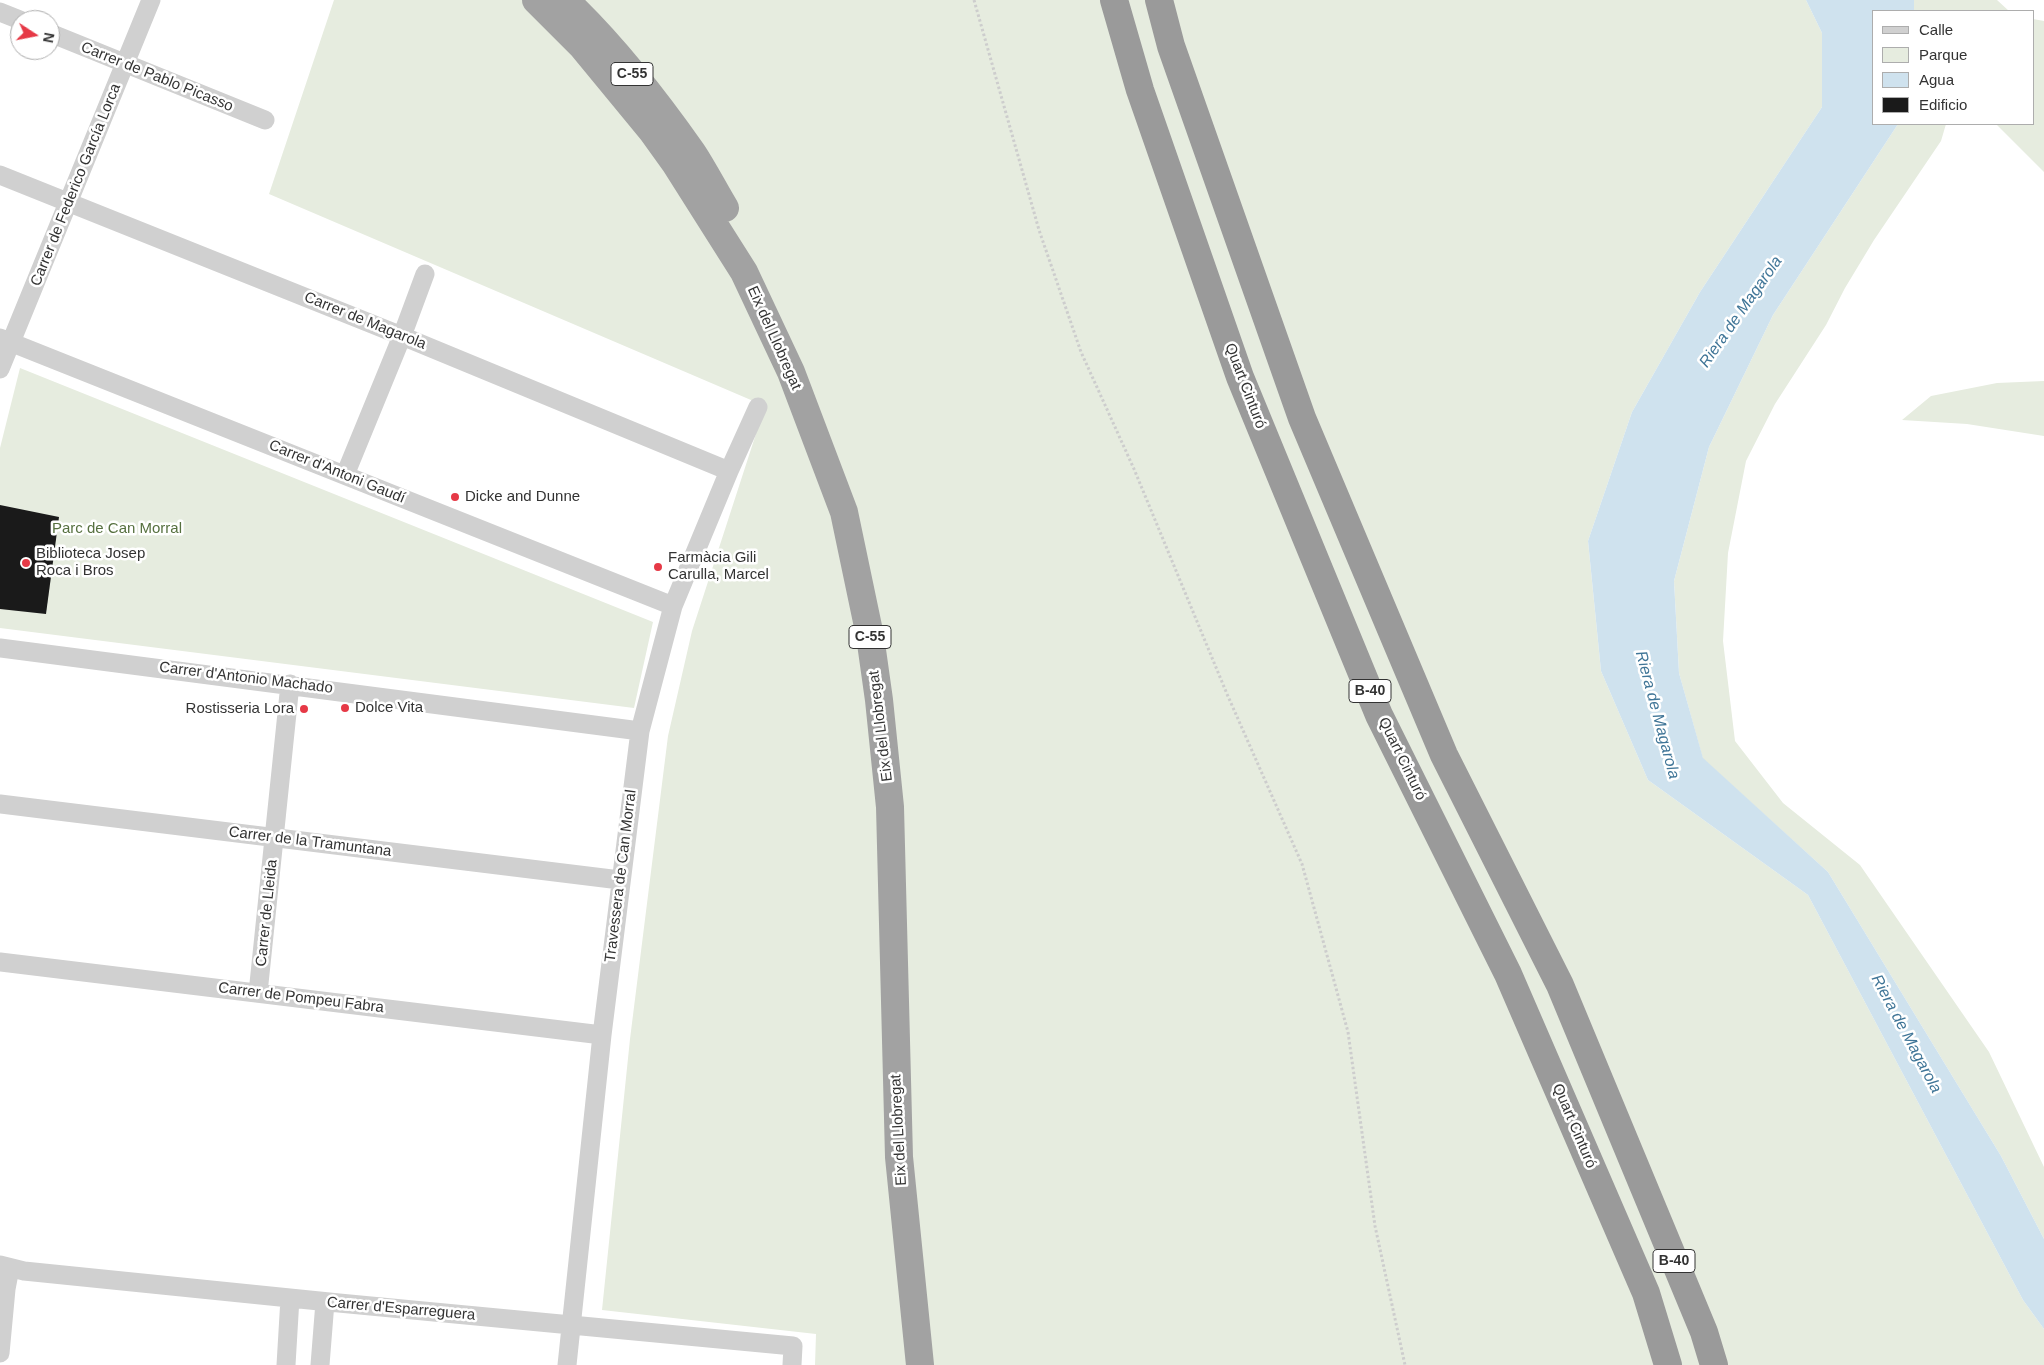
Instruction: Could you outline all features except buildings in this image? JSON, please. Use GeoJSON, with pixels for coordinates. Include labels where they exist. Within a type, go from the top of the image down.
{"type":"FeatureCollection","features":[{"type":"Feature","properties":{"kind":"highway","name":"Eix del Llobregat"},"geometry":{"type":"LineString","coordinates":[[536,0],[582,46],[652,131],[675,163],[744,272],[791,372],[844,512],[870,636],[879,700],[890,808],[899,1157],[920,1365]]}},
{"type":"Feature","properties":{"kind":"highway","name":"Eix del Llobregat"},"geometry":{"type":"LineString","coordinates":[[565,0],[596,29],[645,89],[693,153],[772,290],[839,446],[861,522],[882,621],[896,717],[909,909],[912,1052],[924,1249],[937,1365]]}},
{"type":"Feature","properties":{"kind":"highway","name":"Quart Cinturó"},"geometry":{"type":"LineString","coordinates":[[1114,0],[1140,90],[1240,377],[1379,715],[1508,974],[1646,1293],[1668,1365]]}},
{"type":"Feature","properties":{"kind":"highway","name":"B-40"},"geometry":{"type":"LineString","coordinates":[[1159,0],[1171,46],[1302,418],[1444,755],[1560,985],[1704,1332],[1714,1365]]}},
{"type":"Feature","properties":{"kind":"street","name":"Carrer de Federico García Lorca"},"geometry":{"type":"LineString","coordinates":[[0,369],[6,340],[68,202],[151,0]]}},
{"type":"Feature","properties":{"kind":"street","name":"Carrer de Pablo Picasso"},"geometry":{"type":"LineString","coordinates":[[60,37],[265,120]]}},
{"type":"Feature","properties":{"kind":"street","name":"Carrer de Magarola"},"geometry":{"type":"LineString","coordinates":[[0,175],[402,336],[729,471]]}},
{"type":"Feature","properties":{"kind":"street"},"geometry":{"type":"LineString","coordinates":[[345,475],[402,336],[425,274]]}},
{"type":"Feature","properties":{"kind":"street","name":"Carrer d'Antoni Gaudí"},"geometry":{"type":"LineString","coordinates":[[6,340],[673,606]]}},
{"type":"Feature","properties":{"kind":"street","name":"Travessera de Can Morral"},"geometry":{"type":"LineString","coordinates":[[567,1365],[602,1035],[640,731],[673,606],[729,471],[758,407]]}},
{"type":"Feature","properties":{"kind":"street","name":"Carrer d'Antonio Machado"},"geometry":{"type":"LineString","coordinates":[[0,648],[290,684],[640,731]]}},
{"type":"Feature","properties":{"kind":"street","name":"Carrer de Lleida"},"geometry":{"type":"LineString","coordinates":[[258,993],[290,684]]}},
{"type":"Feature","properties":{"kind":"street","name":"Carrer de la Tramuntana"},"geometry":{"type":"LineString","coordinates":[[0,804],[620,880]]}},
{"type":"Feature","properties":{"kind":"street","name":"Carrer de Pompeu Fabra"},"geometry":{"type":"LineString","coordinates":[[0,962],[602,1035]]}},
{"type":"Feature","properties":{"kind":"street"},"geometry":{"type":"LineString","coordinates":[[0,1354],[6,1289],[5,1267]]}},
{"type":"Feature","properties":{"kind":"street","name":"Carrer d'Esparreguera"},"geometry":{"type":"LineString","coordinates":[[5,1267],[24,1271],[325,1302],[793,1346],[792,1365]]}},
{"type":"Feature","properties":{"kind":"street"},"geometry":{"type":"LineString","coordinates":[[286,1365],[290,1298]]}},
{"type":"Feature","properties":{"kind":"street"},"geometry":{"type":"LineString","coordinates":[[320,1365],[325,1302]]}},
{"type":"Feature","properties":{"kind":"path"},"geometry":{"type":"LineString","coordinates":[[974,0],[1039,230],[1081,352],[1134,469],[1228,694],[1302,864],[1348,1032],[1375,1226],[1405,1365]]}},
{"type":"Feature","properties":{"kind":"green space"},"geometry":{"type":"Polygon","coordinates":[[[334,0],[1806,0],[1822,33],[1822,107],[1700,292],[1632,412],[1588,541],[1601,671],[1648,780],[1808,895],[2023,1300],[2044,1329],[2044,1365],[815,1365],[816,1334],[602,1310],[630,1039],[668,736],[692,631],[765,406],[269,194],[334,0]]]}},
{"type":"Feature","properties":{"kind":"green space"},"geometry":{"type":"Polygon","coordinates":[[[1914,0],[1997,0],[2008,10],[1914,10],[1914,0]]]}},
{"type":"Feature","properties":{"kind":"green space"},"geometry":{"type":"Polygon","coordinates":[[[2034,19],[2044,21],[2044,172],[1997,125],[2034,125],[2034,19]]]}},
{"type":"Feature","properties":{"kind":"green space"},"geometry":{"type":"Polygon","coordinates":[[[1897,125],[1946,125],[1941,141],[1874,240],[1845,288],[1826,325],[1775,404],[1746,461],[1728,553],[1723,641],[1735,741],[1783,803],[1860,865],[1989,1052],[2044,1167],[2044,1239],[2001,1156],[1828,872],[1703,759],[1679,673],[1674,581],[1709,447],[1773,315],[1897,125]]]}},
{"type":"Feature","properties":{"kind":"green space","name":"Parc de Can Morral"},"geometry":{"type":"Polygon","coordinates":[[[20,368],[653,622],[634,708],[0,628],[0,448],[20,368]]]}},
{"type":"Feature","properties":{"kind":"green space"},"geometry":{"type":"Polygon","coordinates":[[[2044,381],[2044,436],[1967,424],[1902,420],[1931,396],[1997,383],[2044,381]]]}},
{"type":"Feature","properties":{"kind":"water","name":"Riera de Magarola"},"geometry":{"type":"Polygon","coordinates":[[[1806,0],[1914,0],[1914,10],[1872,10],[1872,125],[1897,125],[1773,315],[1709,447],[1674,581],[1679,673],[1703,758],[1828,872],[2001,1156],[2044,1239],[2044,1329],[2023,1300],[1808,895],[1648,780],[1601,671],[1588,541],[1632,412],[1700,292],[1822,107],[1822,33],[1806,0]]]}},
{"type":"Feature","properties":{"kind":"place","name":"Dicke and Dunne"},"geometry":{"type":"Point","coordinates":[455,497]}},
{"type":"Feature","properties":{"kind":"place","name":"Biblioteca Josep Roca i Bros"},"geometry":{"type":"Point","coordinates":[26,563]}},
{"type":"Feature","properties":{"kind":"place","name":"Farmàcia Gili Carulla, Marcel"},"geometry":{"type":"Point","coordinates":[658,567]}},
{"type":"Feature","properties":{"kind":"place","name":"Dolce Vita"},"geometry":{"type":"Point","coordinates":[345,708]}},
{"type":"Feature","properties":{"kind":"place","name":"Rostisseria Lora"},"geometry":{"type":"Point","coordinates":[304,709]}}]}
